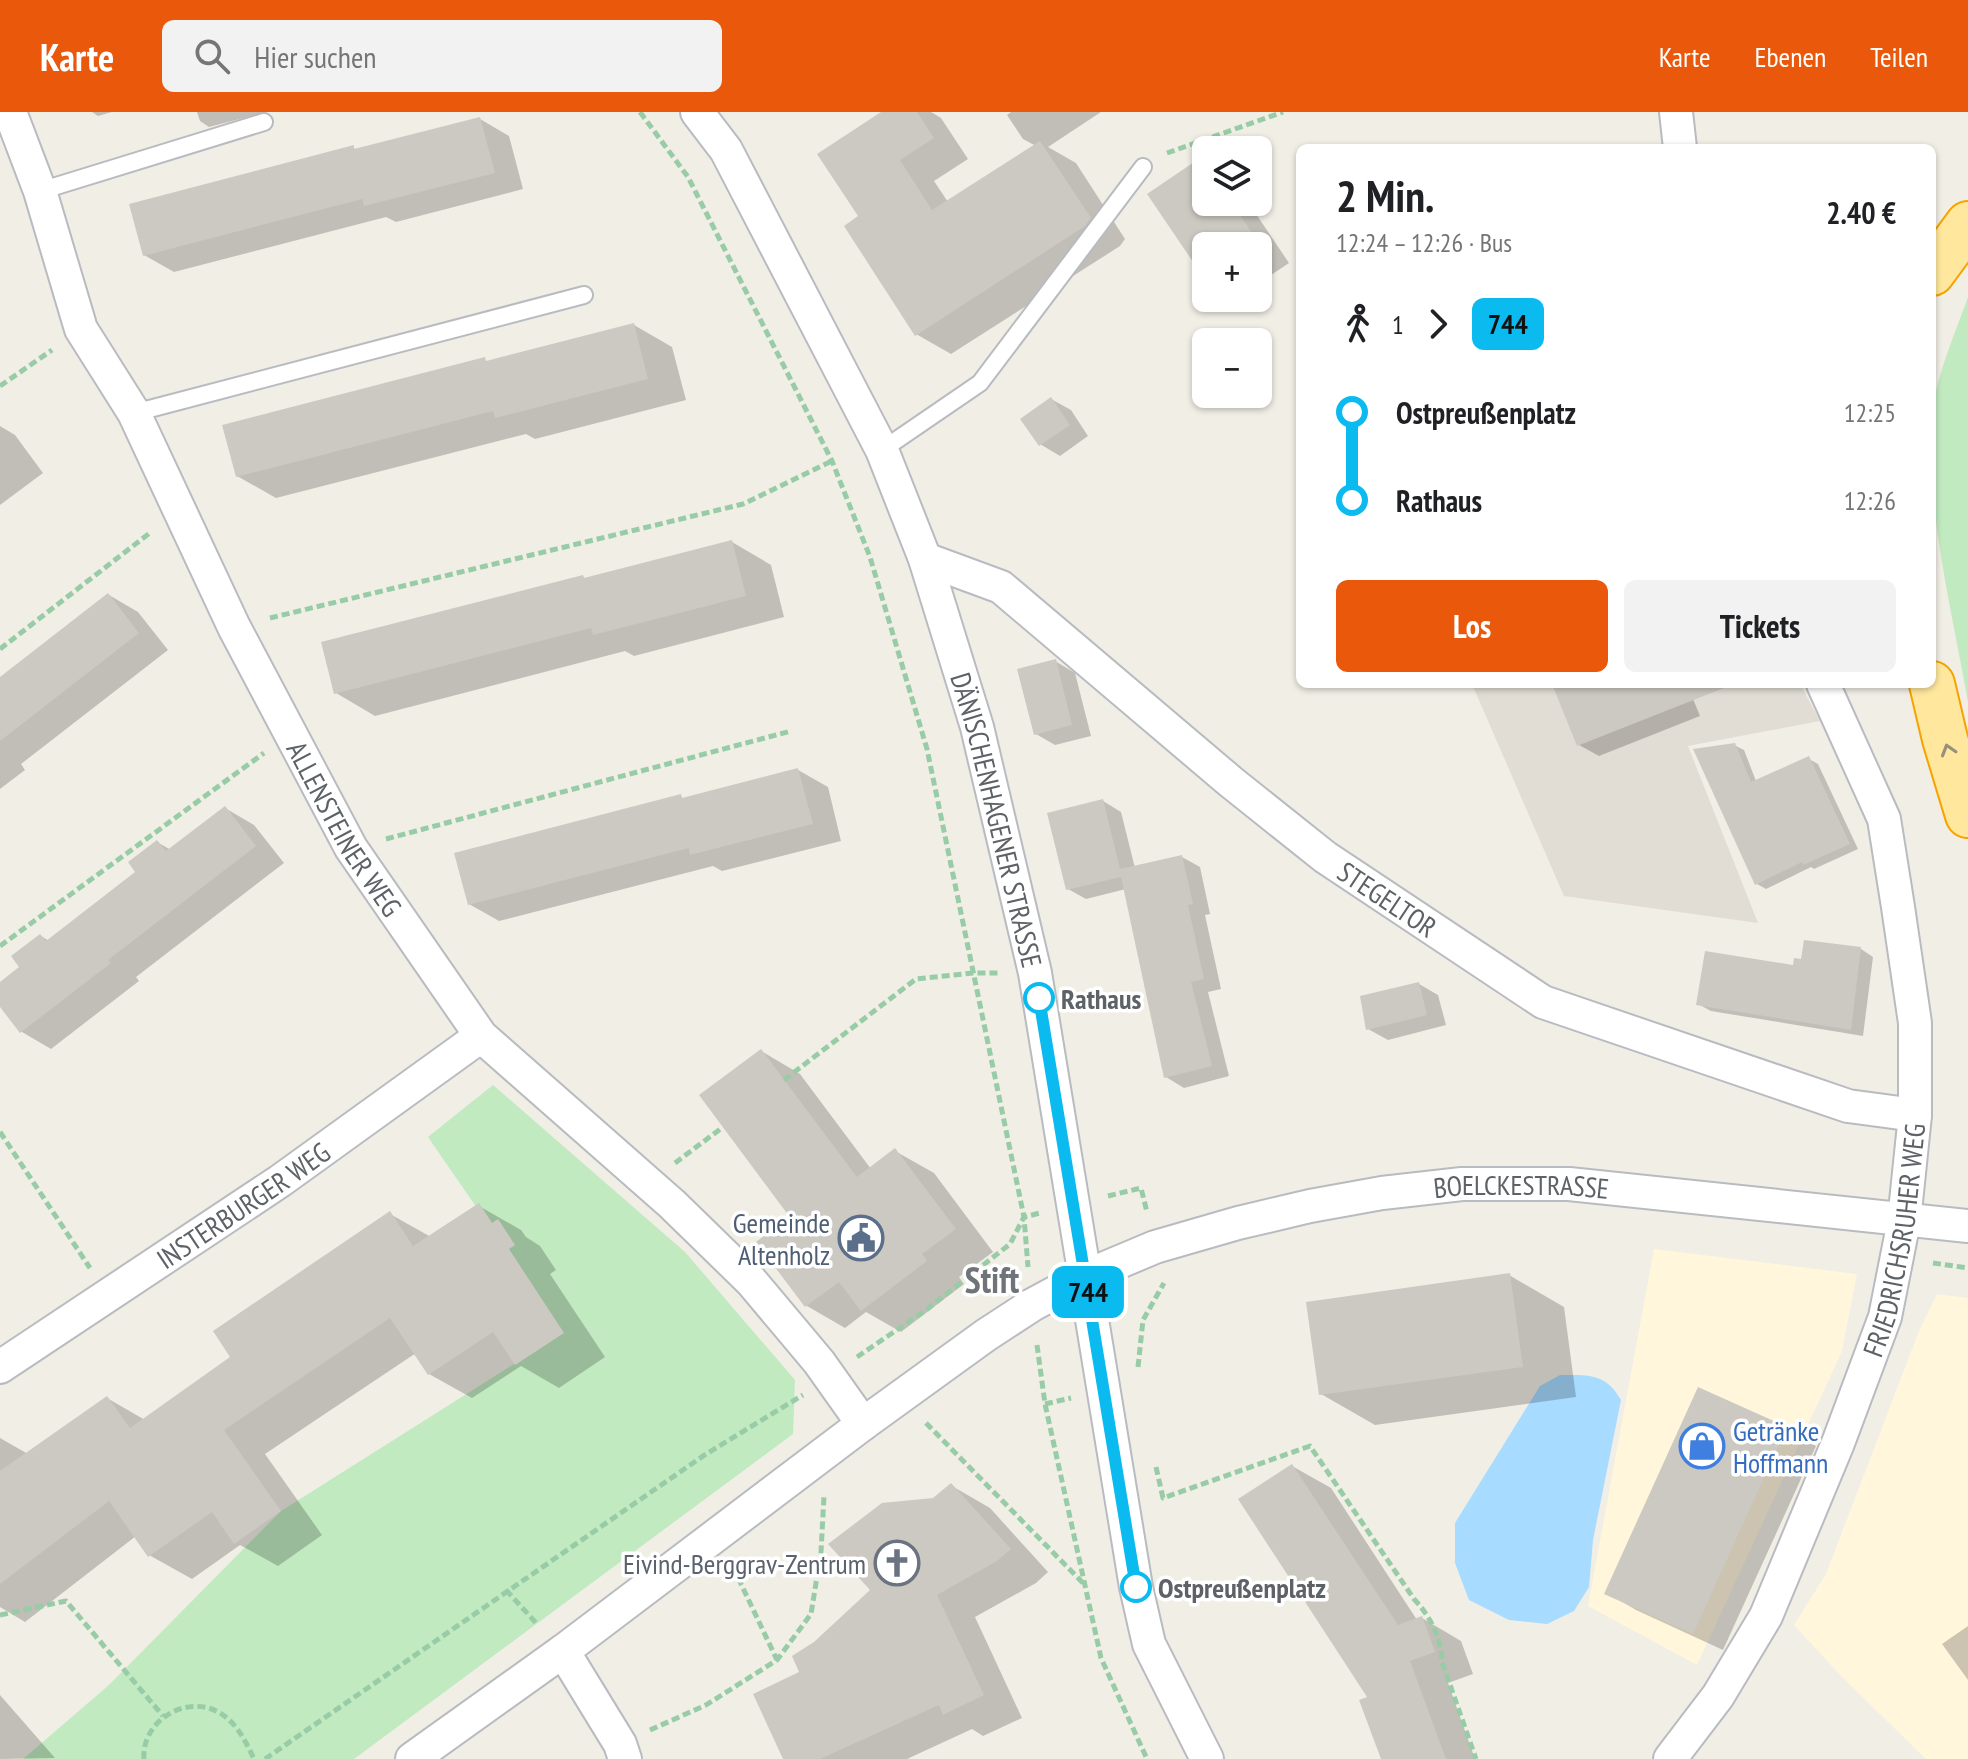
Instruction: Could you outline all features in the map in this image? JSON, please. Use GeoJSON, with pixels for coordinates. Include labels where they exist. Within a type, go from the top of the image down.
{"type":"FeatureCollection","features":[{"type":"Feature","properties":{"kind":"highway"},"geometry":{"type":"LineString","coordinates":[[1936,268],[1968,224]]}},
{"type":"Feature","properties":{"kind":"highway"},"geometry":{"type":"LineString","coordinates":[[1933,688],[1968,815]]}},
{"type":"Feature","properties":{"kind":"street","name":"ALLENSTEINER WEG"},"geometry":{"type":"LineString","coordinates":[[10,112],[40,191],[81,329],[134,413],[234,627],[351,848],[481,1036],[649,1183],[751,1281],[829,1376],[863,1424]]}},
{"type":"Feature","properties":{"kind":"street","name":"DÄNISCHENHAGENER STRASSE"},"geometry":{"type":"LineString","coordinates":[[697,112],[726,150],[882,450],[925,559],[977,727],[1035,973],[1134,1572],[1149,1644],[1207,1759]]}},
{"type":"Feature","properties":{"kind":"street"},"geometry":{"type":"LineString","coordinates":[[1676,112],[1680,144]]}},
{"type":"Feature","properties":{"kind":"street","name":"STEGELTOR"},"geometry":{"type":"LineString","coordinates":[[925,559],[1001,587],[1231,782],[1325,857],[1543,1002],[1848,1106],[1915,1115]]}},
{"type":"Feature","properties":{"kind":"street","name":"FRIEDRICHSRUHER WEG"},"geometry":{"type":"LineString","coordinates":[[1670,1759],[1718,1696],[1766,1616],[1838,1443],[1885,1317],[1904,1221],[1915,1115],[1915,1023],[1884,819],[1825,688]]}},
{"type":"Feature","properties":{"kind":"street","name":"INSTERBURGER WEG"},"geometry":{"type":"LineString","coordinates":[[0,1367],[280,1181],[481,1036]]}},
{"type":"Feature","properties":{"kind":"street","name":"BOELCKESTRASSE"},"geometry":{"type":"LineString","coordinates":[[1086,1276],[1155,1247],[1238,1223],[1353,1198],[1462,1184],[1569,1184],[1968,1226]]}},
{"type":"Feature","properties":{"kind":"street"},"geometry":{"type":"LineString","coordinates":[[412,1759],[563,1651],[986,1335],[1032,1305],[1086,1276]]}},
{"type":"Feature","properties":{"kind":"street"},"geometry":{"type":"LineString","coordinates":[[563,1651],[622,1751]]}},
{"type":"Feature","properties":{"kind":"lane"},"geometry":{"type":"LineString","coordinates":[[40,191],[264,122]]}},
{"type":"Feature","properties":{"kind":"lane"},"geometry":{"type":"LineString","coordinates":[[882,450],[980,383],[1143,167]]}},
{"type":"Feature","properties":{"kind":"lane"},"geometry":{"type":"LineString","coordinates":[[134,413],[584,295]]}},
{"type":"Feature","properties":{"kind":"path"},"geometry":{"type":"LineString","coordinates":[[640,112],[688,177],[832,461],[870,557],[927,749],[1024,1217],[1045,1404],[1101,1658],[1147,1759]]}},
{"type":"Feature","properties":{"kind":"path"},"geometry":{"type":"LineString","coordinates":[[1143,167],[1174,149],[1283,112]]}},
{"type":"Feature","properties":{"kind":"path"},"geometry":{"type":"LineString","coordinates":[[0,386],[81,329]]}},
{"type":"Feature","properties":{"kind":"path"},"geometry":{"type":"LineString","coordinates":[[234,627],[743,504],[832,461]]}},
{"type":"Feature","properties":{"kind":"path"},"geometry":{"type":"LineString","coordinates":[[0,649],[181,509]]}},
{"type":"Feature","properties":{"kind":"path"},"geometry":{"type":"LineString","coordinates":[[351,848],[791,731]]}},
{"type":"Feature","properties":{"kind":"path"},"geometry":{"type":"LineString","coordinates":[[0,946],[290,734]]}},
{"type":"Feature","properties":{"kind":"path"},"geometry":{"type":"LineString","coordinates":[[784,1080],[916,979],[973,973]]}},
{"type":"Feature","properties":{"kind":"path"},"geometry":{"type":"LineString","coordinates":[[649,1183],[723,1127]]}},
{"type":"Feature","properties":{"kind":"path"},"geometry":{"type":"LineString","coordinates":[[0,1132],[107,1295]]}},
{"type":"Feature","properties":{"kind":"path"},"geometry":{"type":"LineString","coordinates":[[265,1759],[706,1454],[784,1408],[926,1310],[1010,1244],[1024,1217]]}},
{"type":"Feature","properties":{"kind":"path"},"geometry":{"type":"LineString","coordinates":[[1138,1367],[1143,1320],[1163,1283],[1177,1279]]}},
{"type":"Feature","properties":{"kind":"path"},"geometry":{"type":"LineString","coordinates":[[901,1397],[1085,1585]]}},
{"type":"Feature","properties":{"kind":"path"},"geometry":{"type":"LineString","coordinates":[[1163,1498],[1310,1446],[1414,1599],[1428,1614],[1476,1759]]}},
{"type":"Feature","properties":{"kind":"path"},"geometry":{"type":"LineString","coordinates":[[719,1535],[745,1598],[777,1660]]}},
{"type":"Feature","properties":{"kind":"path"},"geometry":{"type":"LineString","coordinates":[[622,1751],[706,1705],[777,1660],[811,1614],[821,1542]]}},
{"type":"Feature","properties":{"kind":"path"},"geometry":{"type":"LineString","coordinates":[[506,1590],[563,1651]]}},
{"type":"Feature","properties":{"kind":"path"},"geometry":{"type":"LineString","coordinates":[[0,1615],[66,1601],[163,1716]]}},
{"type":"Feature","properties":{"kind":"path"},"geometry":{"type":"LineString","coordinates":[[144,1759],[144,1740],[163,1716],[183,1709],[216,1711],[228,1719],[245,1740],[254,1759]]}},
{"type":"Feature","properties":{"kind":"shaded area"},"geometry":{"type":"Polygon","coordinates":[[[1474,688],[1802,688],[1820,721],[1688,746],[1758,923],[1564,896],[1474,688]]]}},
{"type":"Feature","properties":{"kind":"shaded area"},"geometry":{"type":"Polygon","coordinates":[[[1654,1249],[1857,1274],[1842,1351],[1697,1665],[1588,1606],[1654,1249]]]}},
{"type":"Feature","properties":{"kind":"shaded area"},"geometry":{"type":"Polygon","coordinates":[[[1937,1294],[1968,1298],[1968,1759],[1926,1759],[1794,1625],[1826,1574],[1919,1331],[1937,1294]]]}},
{"type":"Feature","properties":{"kind":"green space"},"geometry":{"type":"Polygon","coordinates":[[[1968,297],[1968,702],[1936,522],[1936,391],[1968,297]]]}},
{"type":"Feature","properties":{"kind":"green space"},"geometry":{"type":"Polygon","coordinates":[[[493,1085],[685,1252],[795,1380],[793,1434],[354,1759],[23,1759],[109,1685],[281,1511],[563,1333],[428,1137],[493,1085]]]}},
{"type":"Feature","properties":{"kind":"water"},"geometry":{"type":"Polygon","coordinates":[[[1560,1375],[1595,1377],[1609,1385],[1621,1400],[1593,1540],[1589,1587],[1574,1611],[1547,1624],[1509,1620],[1469,1600],[1455,1563],[1455,1523],[1540,1386],[1560,1375]]]}},
{"type":"Feature","properties":{"kind":"building"},"geometry":{"type":"Polygon","coordinates":[[[881,112],[917,112],[934,138],[900,160],[932,210],[1040,141],[1091,218],[1085,226],[915,336],[844,226],[858,216],[817,154],[881,112]]]}},
{"type":"Feature","properties":{"kind":"building"},"geometry":{"type":"Polygon","coordinates":[[[480,117],[495,173],[364,206],[362,199],[143,256],[129,204],[354,145],[354,149],[480,117]]]}},
{"type":"Feature","properties":{"kind":"building"},"geometry":{"type":"Polygon","coordinates":[[[1192,163],[1192,216],[1241,216],[1251,232],[1192,232],[1192,260],[1147,194],[1192,163]]]}},
{"type":"Feature","properties":{"kind":"building"},"geometry":{"type":"Polygon","coordinates":[[[634,323],[648,379],[495,418],[493,411],[236,477],[222,425],[485,357],[486,361],[634,323]]]}},
{"type":"Feature","properties":{"kind":"building"},"geometry":{"type":"Polygon","coordinates":[[[1051,397],[1070,425],[1039,446],[1020,419],[1051,397]]]}},
{"type":"Feature","properties":{"kind":"building"},"geometry":{"type":"Polygon","coordinates":[[[732,540],[746,596],[593,635],[591,628],[334,694],[321,642],[732,540]]]}},
{"type":"Feature","properties":{"kind":"building"},"geometry":{"type":"Polygon","coordinates":[[[108,593],[139,633],[0,741],[0,677],[108,593]]]}},
{"type":"Feature","properties":{"kind":"building"},"geometry":{"type":"Polygon","coordinates":[[[1056,659],[1072,725],[1034,735],[1017,669],[1056,659]]]}},
{"type":"Feature","properties":{"kind":"building"},"geometry":{"type":"Polygon","coordinates":[[[1554,688],[1724,688],[1577,746],[1554,688]]]}},
{"type":"Feature","properties":{"kind":"building"},"geometry":{"type":"Polygon","coordinates":[[[1735,743],[1751,782],[1809,756],[1850,844],[1803,865],[1802,862],[1755,885],[1693,749],[1735,743]]]}},
{"type":"Feature","properties":{"kind":"building"},"geometry":{"type":"Polygon","coordinates":[[[798,768],[813,824],[690,855],[689,848],[468,905],[454,853],[681,794],[682,798],[798,768]]]}},
{"type":"Feature","properties":{"kind":"building"},"geometry":{"type":"Polygon","coordinates":[[[1103,799],[1120,869],[1182,855],[1193,904],[1188,905],[1204,979],[1191,982],[1212,1066],[1164,1078],[1121,877],[1066,890],[1047,813],[1103,799]]]}},
{"type":"Feature","properties":{"kind":"building"},"geometry":{"type":"Polygon","coordinates":[[[225,806],[256,846],[108,960],[111,963],[20,1033],[0,1007],[0,982],[19,967],[11,956],[40,934],[46,941],[135,872],[128,862],[157,840],[166,851],[225,806]]]}},
{"type":"Feature","properties":{"kind":"building"},"geometry":{"type":"Polygon","coordinates":[[[1804,940],[1861,947],[1851,1030],[1696,1005],[1705,951],[1793,965],[1794,958],[1801,959],[1804,940]]]}},
{"type":"Feature","properties":{"kind":"building"},"geometry":{"type":"Polygon","coordinates":[[[1419,982],[1427,1015],[1366,1030],[1360,996],[1419,982]]]}},
{"type":"Feature","properties":{"kind":"building"},"geometry":{"type":"Polygon","coordinates":[[[761,1049],[857,1177],[895,1148],[956,1229],[922,1254],[927,1261],[861,1311],[839,1282],[805,1307],[756,1242],[789,1216],[699,1095],[761,1049]]]}},
{"type":"Feature","properties":{"kind":"building"},"geometry":{"type":"Polygon","coordinates":[[[479,1203],[492,1223],[498,1219],[515,1245],[509,1249],[564,1333],[515,1365],[493,1332],[428,1375],[390,1318],[224,1430],[281,1511],[234,1544],[212,1512],[148,1557],[109,1501],[0,1584],[0,1471],[107,1396],[130,1428],[230,1357],[213,1331],[390,1211],[413,1246],[479,1203]]]}},
{"type":"Feature","properties":{"kind":"building"},"geometry":{"type":"Polygon","coordinates":[[[1510,1273],[1523,1367],[1319,1395],[1306,1302],[1510,1273]]]}},
{"type":"Feature","properties":{"kind":"building"},"geometry":{"type":"Polygon","coordinates":[[[1698,1387],[1787,1427],[1693,1634],[1604,1594],[1698,1387]]]}},
{"type":"Feature","properties":{"kind":"building"},"geometry":{"type":"Polygon","coordinates":[[[1292,1464],[1398,1625],[1422,1616],[1435,1652],[1410,1661],[1446,1759],[1381,1759],[1359,1700],[1367,1697],[1238,1499],[1292,1464]]]}},
{"type":"Feature","properties":{"kind":"building"},"geometry":{"type":"Polygon","coordinates":[[[951,1483],[1011,1549],[997,1561],[937,1595],[984,1695],[943,1715],[939,1705],[820,1759],[783,1759],[753,1694],[799,1672],[792,1656],[814,1642],[870,1590],[828,1544],[882,1503],[933,1498],[951,1483]]]}},
{"type":"Feature","properties":{"kind":"bus line","name":"744"},"geometry":{"type":"LineString","coordinates":[[1039,998],[1136,1587]]}},
{"type":"Feature","properties":{"kind":"place","name":"Rathaus"},"geometry":{"type":"Point","coordinates":[1039,998]}},
{"type":"Feature","properties":{"kind":"place","name":"Gemeinde Altenholz"},"geometry":{"type":"Point","coordinates":[861,1238]}},
{"type":"Feature","properties":{"kind":"place","name":"Getränke Hoffmann"},"geometry":{"type":"Point","coordinates":[1702,1446]}},
{"type":"Feature","properties":{"kind":"place","name":"Eivind-Berggrav-Zentrum"},"geometry":{"type":"Point","coordinates":[897,1563]}},
{"type":"Feature","properties":{"kind":"place","name":"Ostpreußenplatz"},"geometry":{"type":"Point","coordinates":[1136,1587]}},
{"type":"Feature","properties":{"kind":"district","name":"Stift"},"geometry":{"type":"Point","coordinates":[992,1279]}}]}
